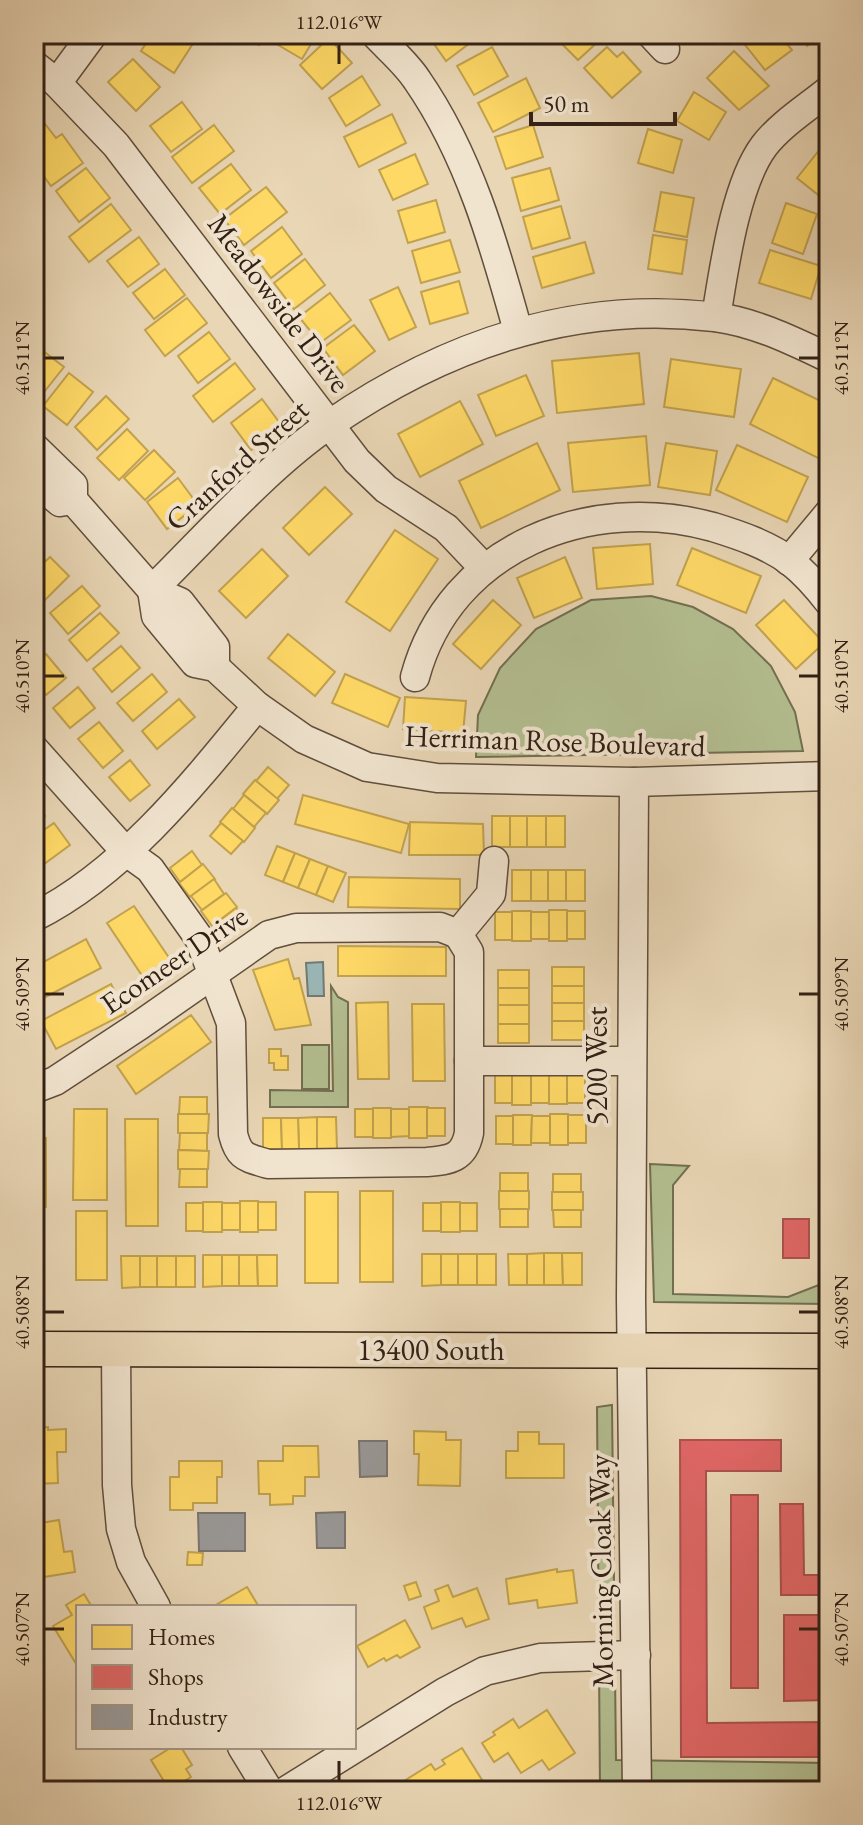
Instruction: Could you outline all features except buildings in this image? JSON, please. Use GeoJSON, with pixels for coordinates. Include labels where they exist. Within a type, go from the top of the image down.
{"type":"FeatureCollection","features":[{"type":"Feature","properties":{"kind":"main road","name":"13400 South"},"geometry":{"type":"LineString","coordinates":[[34,1349],[829,1351]]}},
{"type":"Feature","properties":{"kind":"street"},"geometry":{"type":"LineString","coordinates":[[57,83],[93,34]]}},
{"type":"Feature","properties":{"kind":"street"},"geometry":{"type":"LineString","coordinates":[[375,34],[416,78],[457,150],[489,229],[518,331]]}},
{"type":"Feature","properties":{"kind":"street","name":"Meadowside Drive"},"geometry":{"type":"LineString","coordinates":[[34,65],[57,83],[116,145],[329,424],[374,478],[446,528],[483,567]]}},
{"type":"Feature","properties":{"kind":"street"},"geometry":{"type":"LineString","coordinates":[[716,317],[735,224],[752,167],[779,130],[829,90]]}},
{"type":"Feature","properties":{"kind":"street","name":"Cranford Street"},"geometry":{"type":"LineString","coordinates":[[152,590],[279,466],[329,424],[423,367],[518,331],[616,314],[716,317],[781,335],[829,358]]}},
{"type":"Feature","properties":{"kind":"street","name":"Herriman Rose Boulevard"},"geometry":{"type":"LineString","coordinates":[[34,447],[73,485],[73,500],[152,590],[156,616],[195,663],[215,667],[257,706],[304,739],[367,767],[437,778],[634,782],[829,776]]}},
{"type":"Feature","properties":{"kind":"street","name":"Herriman Rose Boulevard"},"geometry":{"type":"LineString","coordinates":[[34,480],[60,502],[73,500]]}},
{"type":"Feature","properties":{"kind":"street"},"geometry":{"type":"LineString","coordinates":[[789,561],[829,513]]}},
{"type":"Feature","properties":{"kind":"street"},"geometry":{"type":"LineString","coordinates":[[415,677],[436,624],[483,567],[545,533],[589,521],[641,516],[698,523],[747,538],[789,561],[829,602]]}},
{"type":"Feature","properties":{"kind":"street"},"geometry":{"type":"LineString","coordinates":[[34,917],[100,873],[125,851],[197,781],[257,706]]}},
{"type":"Feature","properties":{"kind":"street"},"geometry":{"type":"LineString","coordinates":[[34,749],[125,851],[150,869],[199,938],[231,1023],[233,1134],[237,1148],[243,1156],[268,1164],[449,1160],[464,1150],[469,1133],[469,952],[458,934],[491,894],[494,861]]}},
{"type":"Feature","properties":{"kind":"street","name":"5200 West"},"geometry":{"type":"LineString","coordinates":[[633,1350],[631,1061],[634,782]]}},
{"type":"Feature","properties":{"kind":"street","name":"Ecomeer Drive"},"geometry":{"type":"LineString","coordinates":[[34,1089],[55,1081],[269,935],[286,929],[440,927],[458,934]]}},
{"type":"Feature","properties":{"kind":"street"},"geometry":{"type":"LineString","coordinates":[[469,1061],[631,1061]]}},
{"type":"Feature","properties":{"kind":"street"},"geometry":{"type":"LineString","coordinates":[[116,1349],[117,1485],[121,1529],[131,1562],[155,1605]]}},
{"type":"Feature","properties":{"kind":"street","name":"Morning Cloak Way"},"geometry":{"type":"LineString","coordinates":[[633,1350],[637,1791]]}},
{"type":"Feature","properties":{"kind":"street"},"geometry":{"type":"LineString","coordinates":[[356,1747],[485,1671],[540,1658],[636,1655]]}},
{"type":"Feature","properties":{"kind":"street"},"geometry":{"type":"LineString","coordinates":[[243,1749],[269,1791]]}},
{"type":"Feature","properties":{"kind":"street"},"geometry":{"type":"LineString","coordinates":[[286,1791],[353,1749]]}},
{"type":"Feature","properties":{"kind":"green space"},"geometry":{"type":"Polygon","coordinates":[[[651,596],[693,607],[733,629],[771,666],[795,712],[803,751],[476,757],[478,715],[500,668],[536,629],[591,600],[651,596]]]}},
{"type":"Feature","properties":{"kind":"green space"},"geometry":{"type":"Polygon","coordinates":[[[331,986],[338,997],[348,1002],[348,1107],[270,1107],[270,1090],[333,1091],[331,986]]]}},
{"type":"Feature","properties":{"kind":"green space"},"geometry":{"type":"Polygon","coordinates":[[[302,1045],[329,1045],[329,1089],[302,1089],[302,1045]]]}},
{"type":"Feature","properties":{"kind":"green space"},"geometry":{"type":"Polygon","coordinates":[[[650,1164],[689,1166],[673,1185],[673,1294],[788,1297],[829,1281],[829,1304],[654,1302],[650,1164]]]}},
{"type":"Feature","properties":{"kind":"green space"},"geometry":{"type":"Polygon","coordinates":[[[612,1405],[616,1760],[829,1763],[829,1791],[600,1791],[597,1407],[612,1405]]]}},
{"type":"Feature","properties":{"kind":"water"},"geometry":{"type":"Polygon","coordinates":[[[323,962],[324,996],[308,996],[306,963],[323,962]]]}}]}
